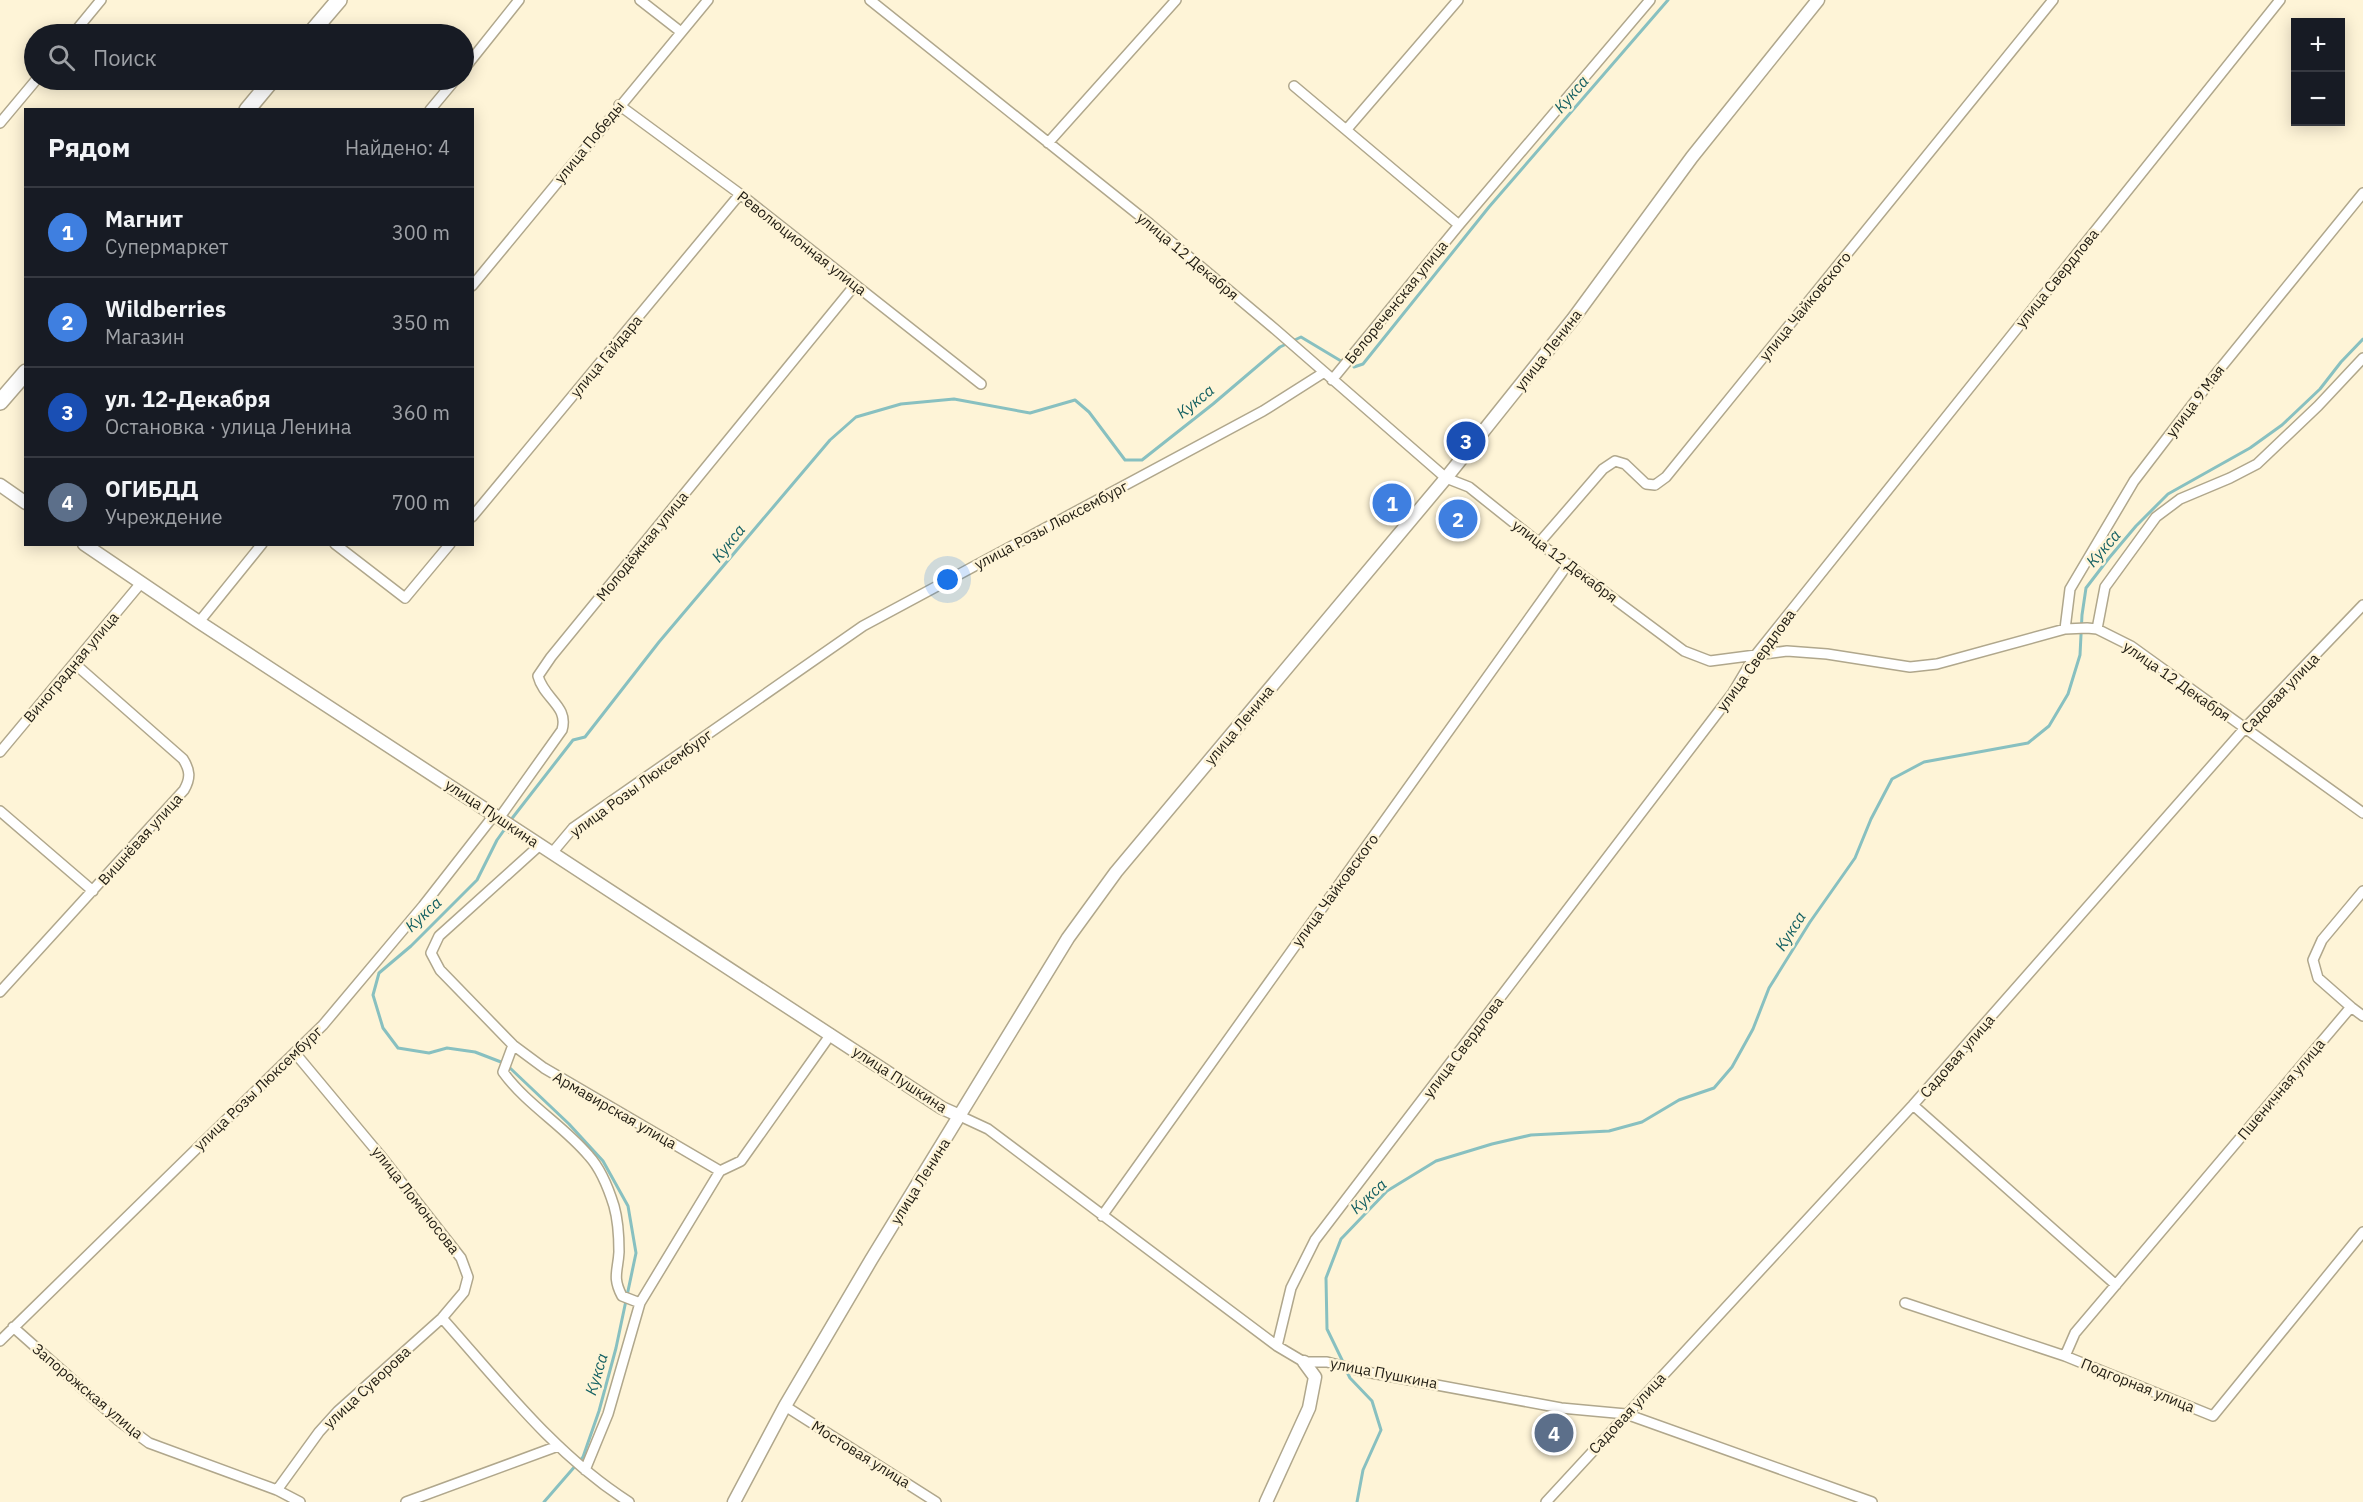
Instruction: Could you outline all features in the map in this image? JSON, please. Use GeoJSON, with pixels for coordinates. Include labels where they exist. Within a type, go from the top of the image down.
{"type":"FeatureCollection","features":[{"type":"Feature","properties":{"kind":"main road"},"geometry":{"type":"LineString","coordinates":[[319,24],[339,0]]}},
{"type":"Feature","properties":{"kind":"main road"},"geometry":{"type":"LineString","coordinates":[[249,108],[264,90]]}},
{"type":"Feature","properties":{"kind":"main road"},"geometry":{"type":"LineString","coordinates":[[0,402],[24,374]]}},
{"type":"Feature","properties":{"kind":"street"},"geometry":{"type":"LineString","coordinates":[[81,24],[101,0]]}},
{"type":"Feature","properties":{"kind":"street"},"geometry":{"type":"LineString","coordinates":[[474,56],[519,0]]}},
{"type":"Feature","properties":{"kind":"street"},"geometry":{"type":"LineString","coordinates":[[640,0],[681,32]]}},
{"type":"Feature","properties":{"kind":"street","name":"улица Победы"},"geometry":{"type":"LineString","coordinates":[[474,284],[619,105],[708,0]]}},
{"type":"Feature","properties":{"kind":"street","name":"улица 12 Декабря"},"geometry":{"type":"LineString","coordinates":[[872,0],[1150,224],[1302,352],[1323,373],[1446,478],[1469,487],[1539,543],[1684,651],[1710,661],[1787,651],[1827,654],[1910,667],[1937,664],[2069,629],[2092,629],[2131,646],[2363,813]]}},
{"type":"Feature","properties":{"kind":"street"},"geometry":{"type":"LineString","coordinates":[[1048,143],[1176,0]]}},
{"type":"Feature","properties":{"kind":"street"},"geometry":{"type":"LineString","coordinates":[[1347,129],[1458,0]]}},
{"type":"Feature","properties":{"kind":"street","name":"Белореченская улица"},"geometry":{"type":"LineString","coordinates":[[1332,380],[1459,225],[1650,0]]}},
{"type":"Feature","properties":{"kind":"street","name":"улица Ленина"},"geometry":{"type":"LineString","coordinates":[[734,1502],[785,1406],[871,1260],[1068,938],[1116,872],[1446,478],[1573,319],[1692,157],[1818,0]]}},
{"type":"Feature","properties":{"kind":"street","name":"улица Чайковского"},"geometry":{"type":"LineString","coordinates":[[1539,543],[1603,469],[1615,461],[1625,465],[1646,484],[1655,484],[1666,477],[2053,0]]}},
{"type":"Feature","properties":{"kind":"street","name":"улица Свердлова"},"geometry":{"type":"LineString","coordinates":[[1277,1346],[1291,1288],[1315,1240],[1732,694],[1754,657],[2280,0]]}},
{"type":"Feature","properties":{"kind":"street"},"geometry":{"type":"LineString","coordinates":[[1294,86],[1459,225]]}},
{"type":"Feature","properties":{"kind":"street"},"geometry":{"type":"LineString","coordinates":[[0,123],[28,90]]}},
{"type":"Feature","properties":{"kind":"street"},"geometry":{"type":"LineString","coordinates":[[432,108],[447,90]]}},
{"type":"Feature","properties":{"kind":"street","name":"Революционная улица"},"geometry":{"type":"LineString","coordinates":[[619,105],[740,194],[981,384]]}},
{"type":"Feature","properties":{"kind":"street","name":"улица 9 Мая"},"geometry":{"type":"LineString","coordinates":[[2069,629],[2070,589],[2134,482],[2219,370],[2363,193]]}},
{"type":"Feature","properties":{"kind":"street","name":"улица Гайдара"},"geometry":{"type":"LineString","coordinates":[[474,515],[740,194]]}},
{"type":"Feature","properties":{"kind":"street","name":"Молодёжная улица"},"geometry":{"type":"LineString","coordinates":[[505,820],[562,730],[565,720],[561,710],[541,688],[538,676],[855,285]]}},
{"type":"Feature","properties":{"kind":"street"},"geometry":{"type":"LineString","coordinates":[[2092,629],[2105,587],[2157,518],[2180,499],[2257,464],[2318,406],[2363,358]]}},
{"type":"Feature","properties":{"kind":"street","name":"улица Розы Люксембург"},"geometry":{"type":"LineString","coordinates":[[552,853],[573,828],[863,626],[1263,411],[1323,373]]}},
{"type":"Feature","properties":{"kind":"street"},"geometry":{"type":"LineString","coordinates":[[0,485],[24,502]]}},
{"type":"Feature","properties":{"kind":"street","name":"улица Пушкина"},"geometry":{"type":"LineString","coordinates":[[87,546],[199,622],[505,820],[942,1108],[988,1129],[1277,1346],[1304,1362],[1327,1362],[1361,1371],[1561,1408],[1626,1414],[1872,1502]]}},
{"type":"Feature","properties":{"kind":"street"},"geometry":{"type":"LineString","coordinates":[[199,622],[260,546]]}},
{"type":"Feature","properties":{"kind":"street"},"geometry":{"type":"LineString","coordinates":[[338,546],[405,598],[448,546]]}},
{"type":"Feature","properties":{"kind":"street","name":"улица Чайковского"},"geometry":{"type":"LineString","coordinates":[[1102,1216],[1568,564]]}},
{"type":"Feature","properties":{"kind":"street","name":"Виноградная улица"},"geometry":{"type":"LineString","coordinates":[[0,752],[141,583]]}},
{"type":"Feature","properties":{"kind":"street","name":"Садовая улица"},"geometry":{"type":"LineString","coordinates":[[1546,1502],[1913,1105],[2245,728],[2363,605]]}},
{"type":"Feature","properties":{"kind":"street","name":"Вишнёвая улица"},"geometry":{"type":"LineString","coordinates":[[1,990],[184,790],[190,780],[189,768],[183,759],[75,664]]}},
{"type":"Feature","properties":{"kind":"street"},"geometry":{"type":"LineString","coordinates":[[0,811],[93,891]]}},
{"type":"Feature","properties":{"kind":"street","name":"улица Розы Люксембург"},"geometry":{"type":"LineString","coordinates":[[0,1341],[323,1025],[423,906],[505,820]]}},
{"type":"Feature","properties":{"kind":"street","name":"Армавирская улица"},"geometry":{"type":"LineString","coordinates":[[540,845],[439,936],[431,953],[440,970],[513,1045],[544,1068],[720,1171]]}},
{"type":"Feature","properties":{"kind":"street"},"geometry":{"type":"LineString","coordinates":[[2363,891],[2322,940],[2313,960],[2318,978],[2363,1016]]}},
{"type":"Feature","properties":{"kind":"street","name":"Пшеничная улица"},"geometry":{"type":"LineString","coordinates":[[2065,1356],[2075,1333],[2351,1006]]}},
{"type":"Feature","properties":{"kind":"street"},"geometry":{"type":"LineString","coordinates":[[583,1469],[608,1414],[631,1299],[720,1171],[741,1161],[831,1034]]}},
{"type":"Feature","properties":{"kind":"street"},"geometry":{"type":"LineString","coordinates":[[513,1045],[503,1072],[514,1087],[591,1157],[605,1184],[616,1218],[619,1253],[615,1276],[631,1299]]}},
{"type":"Feature","properties":{"kind":"street","name":"улица Ломоносова"},"geometry":{"type":"LineString","coordinates":[[295,1053],[380,1155],[461,1258],[468,1277],[464,1292],[442,1318]]}},
{"type":"Feature","properties":{"kind":"street"},"geometry":{"type":"LineString","coordinates":[[1913,1105],[2116,1285]]}},
{"type":"Feature","properties":{"kind":"street","name":"Подгорная улица"},"geometry":{"type":"LineString","coordinates":[[1905,1303],[2065,1356],[2213,1416],[2363,1232]]}},
{"type":"Feature","properties":{"kind":"street"},"geometry":{"type":"LineString","coordinates":[[442,1318],[558,1446],[583,1469],[629,1502]]}},
{"type":"Feature","properties":{"kind":"street","name":"улица Суворова"},"geometry":{"type":"LineString","coordinates":[[277,1490],[319,1432],[338,1411],[442,1318]]}},
{"type":"Feature","properties":{"kind":"street","name":"Запорожская улица"},"geometry":{"type":"LineString","coordinates":[[13,1327],[119,1421],[149,1443],[277,1490],[300,1502]]}},
{"type":"Feature","properties":{"kind":"street"},"geometry":{"type":"LineString","coordinates":[[1266,1502],[1309,1408],[1315,1377],[1304,1362]]}},
{"type":"Feature","properties":{"kind":"street","name":"Мостовая улица"},"geometry":{"type":"LineString","coordinates":[[785,1406],[936,1502]]}},
{"type":"Feature","properties":{"kind":"street"},"geometry":{"type":"LineString","coordinates":[[406,1502],[558,1446]]}},
{"type":"Feature","properties":{"kind":"waterway","name":"Кукса"},"geometry":{"type":"LineString","coordinates":[[1354,367],[1363,364],[1489,207],[1668,0]]}},
{"type":"Feature","properties":{"kind":"waterway","name":"Кукса"},"geometry":{"type":"LineString","coordinates":[[510,821],[573,740],[585,737],[659,642],[780,499],[830,440],[856,417],[901,404],[954,399],[1030,413],[1075,400],[1089,412],[1125,460],[1142,460],[1280,347],[1301,337],[1341,361]]}},
{"type":"Feature","properties":{"kind":"waterway","name":"Кукса"},"geometry":{"type":"LineString","coordinates":[[1343,1362],[1327,1329],[1326,1278],[1341,1239],[1387,1191],[1436,1161],[1531,1135],[1609,1131],[1642,1122],[1679,1100],[1714,1088],[1732,1067],[1753,1029],[1769,988],[1810,922],[1855,858],[1871,819],[1892,779],[1924,762],[2028,743],[2049,726],[2068,694],[2080,655],[2086,588],[2109,558],[2136,526],[2168,494],[2250,448],[2282,425],[2320,389],[2363,339]]}},
{"type":"Feature","properties":{"kind":"waterway","name":"Кукса"},"geometry":{"type":"LineString","coordinates":[[501,1062],[475,1052],[447,1048],[429,1053],[398,1048],[383,1028],[373,995],[379,973],[411,946],[477,880],[497,840],[507,826]]}},
{"type":"Feature","properties":{"kind":"waterway","name":"Кукса"},"geometry":{"type":"LineString","coordinates":[[510,1068],[569,1124],[603,1161],[628,1206],[636,1253],[616,1348],[599,1411],[583,1457],[544,1502]]}},
{"type":"Feature","properties":{"kind":"waterway","name":"Кукса"},"geometry":{"type":"LineString","coordinates":[[1345,1368],[1350,1378],[1372,1401],[1381,1430],[1363,1470],[1357,1502]]}},
{"type":"Feature","properties":{"kind":"place","name":"ул. 12-Декабря"},"geometry":{"type":"Point","coordinates":[1466,441]}},
{"type":"Feature","properties":{"kind":"place","name":"Магнит"},"geometry":{"type":"Point","coordinates":[1392,503]}},
{"type":"Feature","properties":{"kind":"place","name":"Wildberries"},"geometry":{"type":"Point","coordinates":[1458,519]}},
{"type":"Feature","properties":{"kind":"place","name":"ОГИБДД"},"geometry":{"type":"Point","coordinates":[1554,1433]}}]}
